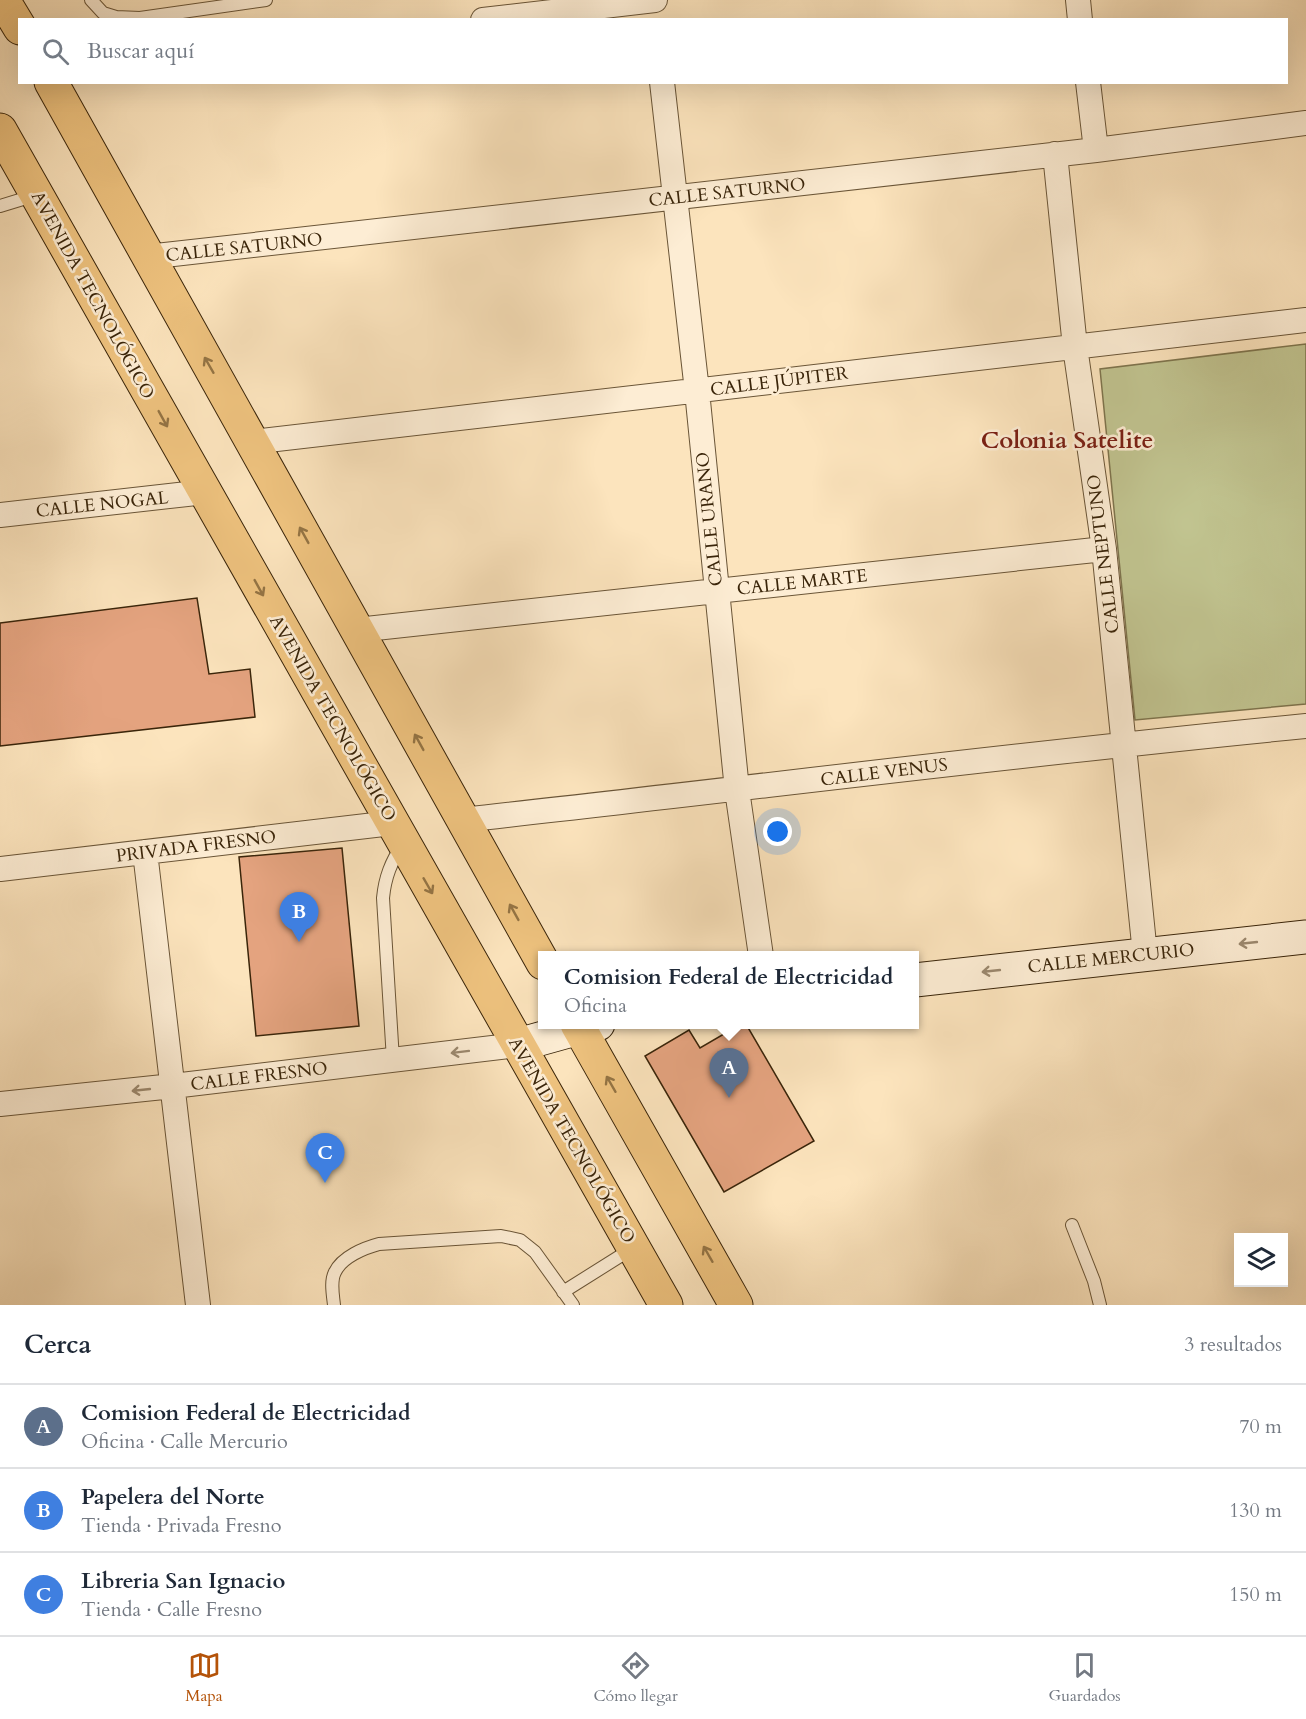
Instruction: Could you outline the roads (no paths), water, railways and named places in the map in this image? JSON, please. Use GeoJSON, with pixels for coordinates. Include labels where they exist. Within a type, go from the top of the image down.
{"type":"FeatureCollection","features":[{"type":"Feature","properties":{"kind":"main road"},"geometry":{"type":"LineString","coordinates":[[3,0],[18,25]]}},
{"type":"Feature","properties":{"kind":"main road"},"geometry":{"type":"LineString","coordinates":[[52,84],[147,258],[538,954]]}},
{"type":"Feature","properties":{"kind":"main road","name":"AVENIDA TECNOLÓGICO"},"geometry":{"type":"LineString","coordinates":[[0,130],[666,1305]]}},
{"type":"Feature","properties":{"kind":"main road","name":"CALLE MERCURIO"},"geometry":{"type":"LineString","coordinates":[[919,980],[1306,937]]}},
{"type":"Feature","properties":{"kind":"main road"},"geometry":{"type":"LineString","coordinates":[[518,1045],[574,1029]]}},
{"type":"Feature","properties":{"kind":"main road"},"geometry":{"type":"LineString","coordinates":[[587,1029],[736,1305]]}},
{"type":"Feature","properties":{"kind":"street"},"geometry":{"type":"LineString","coordinates":[[500,18],[654,0],[654,18]]}},
{"type":"Feature","properties":{"kind":"street"},"geometry":{"type":"LineString","coordinates":[[1078,0],[1080,18]]}},
{"type":"Feature","properties":{"kind":"street","name":"CALLE URANO"},"geometry":{"type":"LineString","coordinates":[[662,84],[697,391],[736,790],[760,951]]}},
{"type":"Feature","properties":{"kind":"street"},"geometry":{"type":"LineString","coordinates":[[1088,84],[1096,150]]}},
{"type":"Feature","properties":{"kind":"street","name":"CALLE SATURNO"},"geometry":{"type":"LineString","coordinates":[[147,258],[1096,150],[1306,123]]}},
{"type":"Feature","properties":{"kind":"street","name":"CALLE NEPTUNO"},"geometry":{"type":"LineString","coordinates":[[1055,154],[1075,347],[1104,549],[1145,954]]}},
{"type":"Feature","properties":{"kind":"street","name":"CALLE JÚPITER"},"geometry":{"type":"LineString","coordinates":[[252,442],[1306,320]]}},
{"type":"Feature","properties":{"kind":"street","name":"CALLE NOGAL"},"geometry":{"type":"LineString","coordinates":[[0,515],[205,492]]}},
{"type":"Feature","properties":{"kind":"street","name":"CALLE MARTE"},"geometry":{"type":"LineString","coordinates":[[357,630],[1104,549]]}},
{"type":"Feature","properties":{"kind":"street","name":"CALLE VENUS"},"geometry":{"type":"LineString","coordinates":[[462,820],[1124,744],[1306,726]]}},
{"type":"Feature","properties":{"kind":"street","name":"PRIVADA FRESNO"},"geometry":{"type":"LineString","coordinates":[[0,869],[145,852],[398,833]]}},
{"type":"Feature","properties":{"kind":"street"},"geometry":{"type":"LineString","coordinates":[[145,852],[198,1305]]}},
{"type":"Feature","properties":{"kind":"street","name":"CALLE FRESNO"},"geometry":{"type":"LineString","coordinates":[[0,1104],[518,1045]]}},
{"type":"Feature","properties":{"kind":"lane"},"geometry":{"type":"LineString","coordinates":[[92,0],[103,13],[116,17],[140,18],[266,0]]}},
{"type":"Feature","properties":{"kind":"lane"},"geometry":{"type":"LineString","coordinates":[[0,206],[37,194]]}},
{"type":"Feature","properties":{"kind":"lane"},"geometry":{"type":"LineString","coordinates":[[393,1060],[383,898],[384,880],[392,861],[398,833]]}},
{"type":"Feature","properties":{"kind":"lane"},"geometry":{"type":"LineString","coordinates":[[1072,1225],[1094,1281],[1100,1305]]}},
{"type":"Feature","properties":{"kind":"lane"},"geometry":{"type":"LineString","coordinates":[[334,1305],[332,1287],[335,1272],[344,1262],[364,1248],[379,1244],[501,1236],[520,1240],[535,1252],[573,1305]]}},
{"type":"Feature","properties":{"kind":"lane"},"geometry":{"type":"LineString","coordinates":[[563,1292],[633,1247]]}},
{"type":"Feature","properties":{"kind":"place","name":"Papelera del Norte"},"geometry":{"type":"Point","coordinates":[299,942]}},
{"type":"Feature","properties":{"kind":"place","name":"Comision Federal de Electricidad"},"geometry":{"type":"Point","coordinates":[729,1098]}},
{"type":"Feature","properties":{"kind":"place","name":"Libreria San Ignacio"},"geometry":{"type":"Point","coordinates":[325,1183]}},
{"type":"Feature","properties":{"kind":"district","name":"Colonia Satelite"},"geometry":{"type":"Point","coordinates":[1067,440]}}]}
